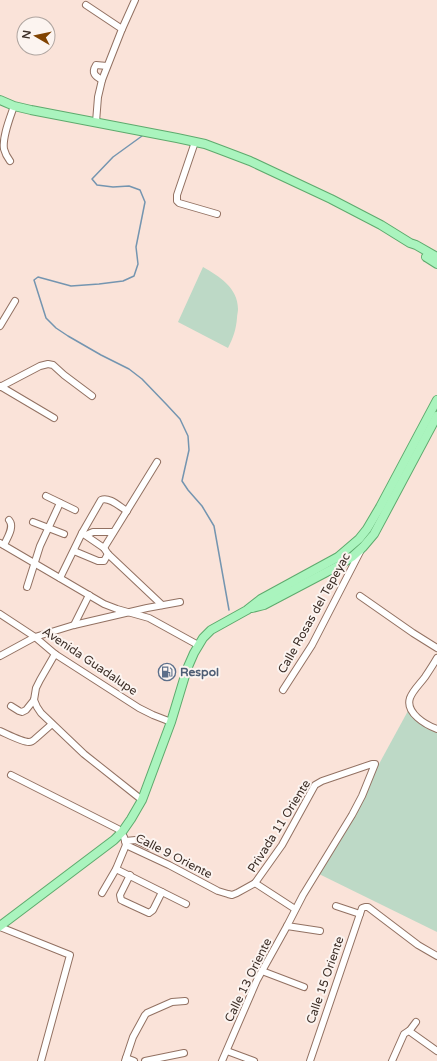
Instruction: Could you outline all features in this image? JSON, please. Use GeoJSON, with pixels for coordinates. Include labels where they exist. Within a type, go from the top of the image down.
{"type":"FeatureCollection","features":[{"type":"Feature","properties":{"kind":"main road"},"geometry":{"type":"LineString","coordinates":[[0,100],[14,106],[159,134],[195,142],[221,150],[250,161],[381,225],[410,243],[414,248],[437,264]]}},
{"type":"Feature","properties":{"kind":"main road"},"geometry":{"type":"LineString","coordinates":[[410,243],[416,244],[437,257]]}},
{"type":"Feature","properties":{"kind":"main road"},"geometry":{"type":"LineString","coordinates":[[0,926],[114,840],[122,832],[142,800],[171,722],[187,669],[198,645],[203,638],[211,630],[247,610],[261,599],[338,557],[362,536],[380,507],[437,400]]}},
{"type":"Feature","properties":{"kind":"main road"},"geometry":{"type":"LineString","coordinates":[[247,610],[264,605],[306,584],[352,557],[363,547],[376,529],[437,416]]}},
{"type":"Feature","properties":{"kind":"street"},"geometry":{"type":"LineString","coordinates":[[96,122],[98,98],[102,80],[135,0]]}},
{"type":"Feature","properties":{"kind":"street"},"geometry":{"type":"LineString","coordinates":[[86,5],[122,29]]}},
{"type":"Feature","properties":{"kind":"street"},"geometry":{"type":"LineString","coordinates":[[102,80],[96,77],[94,69],[96,66],[100,65],[107,66]]}},
{"type":"Feature","properties":{"kind":"street"},"geometry":{"type":"LineString","coordinates":[[10,161],[4,151],[4,139],[14,106]]}},
{"type":"Feature","properties":{"kind":"street"},"geometry":{"type":"LineString","coordinates":[[195,142],[177,195],[177,201],[217,214]]}},
{"type":"Feature","properties":{"kind":"street"},"geometry":{"type":"LineString","coordinates":[[0,326],[16,301]]}},
{"type":"Feature","properties":{"kind":"street"},"geometry":{"type":"LineString","coordinates":[[0,386],[40,366],[48,364],[53,366],[92,396]]}},
{"type":"Feature","properties":{"kind":"street"},"geometry":{"type":"LineString","coordinates":[[0,386],[54,418]]}},
{"type":"Feature","properties":{"kind":"street"},"geometry":{"type":"LineString","coordinates":[[104,548],[157,462]]}},
{"type":"Feature","properties":{"kind":"street"},"geometry":{"type":"LineString","coordinates":[[46,496],[75,510]]}},
{"type":"Feature","properties":{"kind":"street"},"geometry":{"type":"LineString","coordinates":[[60,578],[84,534],[99,502],[102,499],[109,499],[127,512]]}},
{"type":"Feature","properties":{"kind":"street"},"geometry":{"type":"LineString","coordinates":[[27,587],[40,546],[60,503]]}},
{"type":"Feature","properties":{"kind":"street"},"geometry":{"type":"LineString","coordinates":[[9,520],[11,528],[2,544],[104,604],[149,618],[198,645]]}},
{"type":"Feature","properties":{"kind":"street"},"geometry":{"type":"LineString","coordinates":[[33,522],[64,534]]}},
{"type":"Feature","properties":{"kind":"street"},"geometry":{"type":"LineString","coordinates":[[84,534],[93,532],[114,532]]}},
{"type":"Feature","properties":{"kind":"street"},"geometry":{"type":"LineString","coordinates":[[84,534],[104,548],[108,554],[162,605]]}},
{"type":"Feature","properties":{"kind":"street","name":"Calle Rosas del Tepeyac"},"geometry":{"type":"LineString","coordinates":[[283,690],[312,645],[363,547]]}},
{"type":"Feature","properties":{"kind":"street"},"geometry":{"type":"LineString","coordinates":[[74,551],[98,561],[104,560],[108,554]]}},
{"type":"Feature","properties":{"kind":"street"},"geometry":{"type":"LineString","coordinates":[[74,625],[89,595]]}},
{"type":"Feature","properties":{"kind":"street"},"geometry":{"type":"LineString","coordinates":[[360,596],[437,648]]}},
{"type":"Feature","properties":{"kind":"street"},"geometry":{"type":"LineString","coordinates":[[0,656],[35,637],[74,625],[128,612],[180,602]]}},
{"type":"Feature","properties":{"kind":"street","name":"Avenida Guadalupe"},"geometry":{"type":"LineString","coordinates":[[0,614],[35,637],[55,654],[139,708],[171,722]]}},
{"type":"Feature","properties":{"kind":"street"},"geometry":{"type":"LineString","coordinates":[[11,706],[22,712],[26,710],[34,700],[36,688],[55,654]]}},
{"type":"Feature","properties":{"kind":"street"},"geometry":{"type":"LineString","coordinates":[[437,658],[413,693],[410,700],[412,711],[418,718],[428,726],[437,729]]}},
{"type":"Feature","properties":{"kind":"street"},"geometry":{"type":"LineString","coordinates":[[34,700],[37,707],[52,724],[84,754],[142,800]]}},
{"type":"Feature","properties":{"kind":"street"},"geometry":{"type":"LineString","coordinates":[[0,731],[29,742],[35,739],[52,724]]}},
{"type":"Feature","properties":{"kind":"street","name":"Privada 11 Oriente"},"geometry":{"type":"LineString","coordinates":[[224,893],[237,893],[255,883],[282,845],[316,785],[322,781],[365,766],[374,763],[375,765]]}},
{"type":"Feature","properties":{"kind":"street","name":"Calle 13 Oriente"},"geometry":{"type":"LineString","coordinates":[[222,1061],[262,971],[303,895],[352,815],[375,765]]}},
{"type":"Feature","properties":{"kind":"street"},"geometry":{"type":"LineString","coordinates":[[11,775],[114,826],[122,832]]}},
{"type":"Feature","properties":{"kind":"street","name":"Calle 9 Oriente"},"geometry":{"type":"LineString","coordinates":[[122,832],[126,843],[224,893]]}},
{"type":"Feature","properties":{"kind":"street"},"geometry":{"type":"LineString","coordinates":[[102,893],[116,869],[126,843],[136,840],[149,846]]}},
{"type":"Feature","properties":{"kind":"street"},"geometry":{"type":"LineString","coordinates":[[116,869],[186,904]]}},
{"type":"Feature","properties":{"kind":"street"},"geometry":{"type":"LineString","coordinates":[[130,875],[120,895],[121,900],[149,913],[153,910],[162,892]]}},
{"type":"Feature","properties":{"kind":"street"},"geometry":{"type":"LineString","coordinates":[[255,883],[295,909]]}},
{"type":"Feature","properties":{"kind":"street"},"geometry":{"type":"LineString","coordinates":[[336,906],[360,914]]}},
{"type":"Feature","properties":{"kind":"street","name":"Calle 15 Oriente"},"geometry":{"type":"LineString","coordinates":[[310,1061],[363,907],[368,907],[418,945],[437,956]]}},
{"type":"Feature","properties":{"kind":"street"},"geometry":{"type":"LineString","coordinates":[[0,926],[70,955],[41,1061]]}},
{"type":"Feature","properties":{"kind":"street"},"geometry":{"type":"LineString","coordinates":[[287,926],[320,931]]}},
{"type":"Feature","properties":{"kind":"street"},"geometry":{"type":"LineString","coordinates":[[262,971],[304,986]]}},
{"type":"Feature","properties":{"kind":"street"},"geometry":{"type":"LineString","coordinates":[[134,1061],[126,1060],[133,1037],[147,1013],[172,1002],[185,1001]]}},
{"type":"Feature","properties":{"kind":"street"},"geometry":{"type":"LineString","coordinates":[[392,1061],[404,1034],[409,1031],[416,1022]]}},
{"type":"Feature","properties":{"kind":"street"},"geometry":{"type":"LineString","coordinates":[[409,1031],[437,1051]]}},
{"type":"Feature","properties":{"kind":"street"},"geometry":{"type":"LineString","coordinates":[[227,1051],[254,1061]]}},
{"type":"Feature","properties":{"kind":"street"},"geometry":{"type":"LineString","coordinates":[[145,1061],[184,1053]]}},
{"type":"Feature","properties":{"kind":"green space"},"geometry":{"type":"Polygon","coordinates":[[[203,267],[221,279],[235,295],[238,310],[236,326],[228,348],[178,322],[203,267]]]}},
{"type":"Feature","properties":{"kind":"green space"},"geometry":{"type":"Polygon","coordinates":[[[409,709],[437,727],[437,932],[319,874],[409,709]]]}},
{"type":"Feature","properties":{"kind":"waterway"},"geometry":{"type":"LineString","coordinates":[[142,136],[113,157],[92,179],[97,185],[113,187],[129,186],[140,190],[145,202],[136,247],[138,264],[134,276],[123,281],[71,286],[38,277],[34,280],[46,318],[56,328],[101,355],[129,369],[142,379],[180,419],[188,436],[189,450],[182,481],[202,506],[214,526],[229,610]]}},
{"type":"Feature","properties":{"kind":"place","name":"Respol"},"geometry":{"type":"Point","coordinates":[167,672]}}]}
